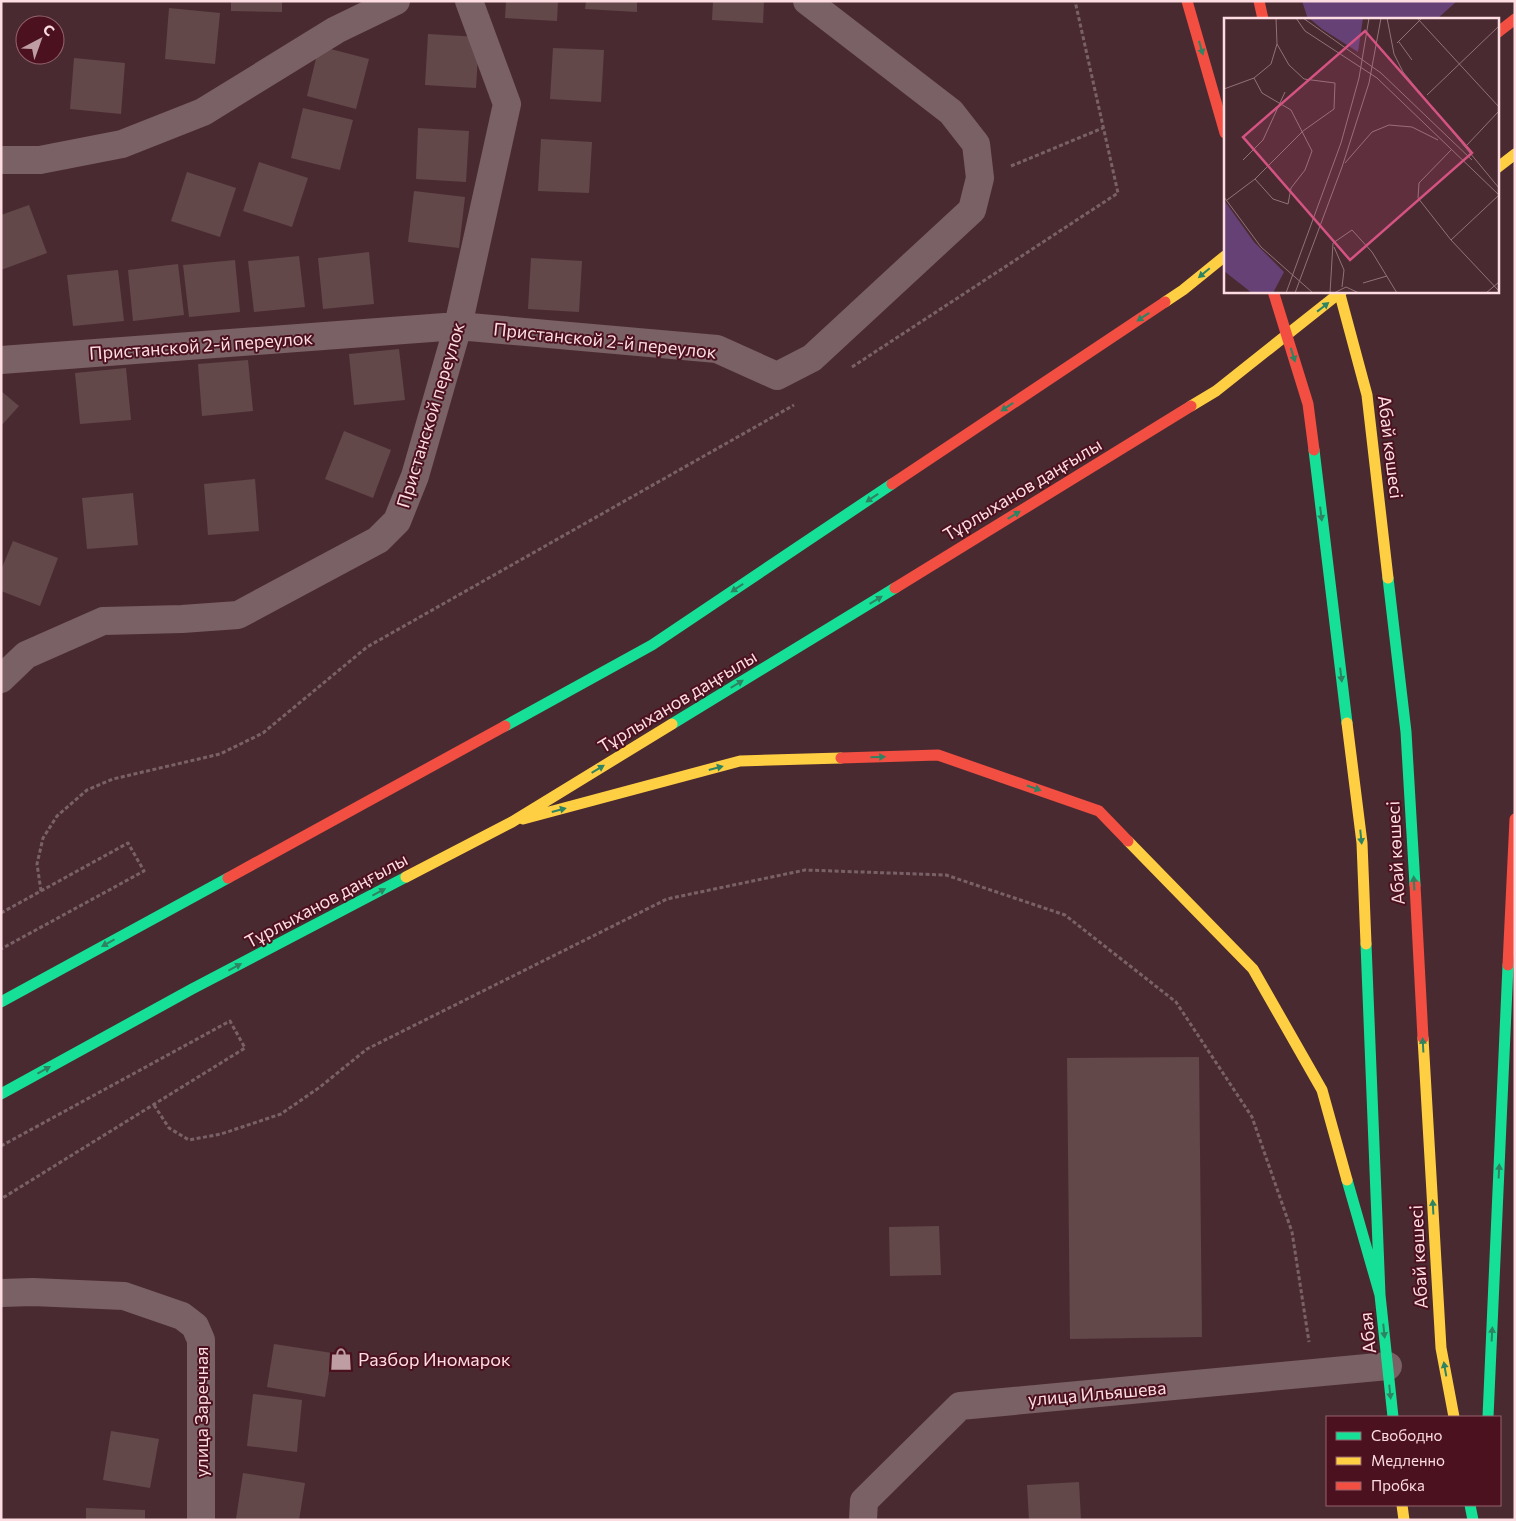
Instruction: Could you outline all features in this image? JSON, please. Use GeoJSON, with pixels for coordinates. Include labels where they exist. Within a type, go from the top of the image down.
{"type":"FeatureCollection","features":[{"type":"Feature","properties":{"kind":"main road"},"geometry":{"type":"LineString","coordinates":[[1187,1],[1224,129]]}},
{"type":"Feature","properties":{"kind":"main road"},"geometry":{"type":"LineString","coordinates":[[1259,1],[1263,18]]}},
{"type":"Feature","properties":{"kind":"main road"},"geometry":{"type":"LineString","coordinates":[[1498,32],[1515,19]]}},
{"type":"Feature","properties":{"kind":"main road"},"geometry":{"type":"LineString","coordinates":[[1498,167],[1512,156]]}},
{"type":"Feature","properties":{"kind":"main road"},"geometry":{"type":"LineString","coordinates":[[1,1002],[652,645],[1183,290],[1224,257]]}},
{"type":"Feature","properties":{"kind":"main road","name":"Абай көшесі"},"geometry":{"type":"LineString","coordinates":[[1273,292],[1308,404],[1362,843],[1380,1295]]}},
{"type":"Feature","properties":{"kind":"main road","name":"Тұрлыханов даңғылы"},"geometry":{"type":"LineString","coordinates":[[1,1094],[192,989],[512,822],[1216,391],[1339,292]]}},
{"type":"Feature","properties":{"kind":"main road","name":"Абай көшесі"},"geometry":{"type":"LineString","coordinates":[[1340,292],[1368,395],[1406,732],[1441,1348],[1454,1416]]}},
{"type":"Feature","properties":{"kind":"main road"},"geometry":{"type":"LineString","coordinates":[[512,822],[740,761],[938,755],[1098,811],[1253,969],[1322,1090],[1380,1295]]}},
{"type":"Feature","properties":{"kind":"main road"},"geometry":{"type":"LineString","coordinates":[[1488,1416],[1515,819]]}},
{"type":"Feature","properties":{"kind":"main road","name":"Абая"},"geometry":{"type":"LineString","coordinates":[[1380,1295],[1388,1366]]}},
{"type":"Feature","properties":{"kind":"main road"},"geometry":{"type":"LineString","coordinates":[[1388,1366],[1393,1416]]}},
{"type":"Feature","properties":{"kind":"main road"},"geometry":{"type":"LineString","coordinates":[[1402,1506],[1404,1520]]}},
{"type":"Feature","properties":{"kind":"main road"},"geometry":{"type":"LineString","coordinates":[[1470,1506],[1473,1520]]}},
{"type":"Feature","properties":{"kind":"street"},"geometry":{"type":"LineString","coordinates":[[1,160],[40,160],[122,144],[202,112],[336,30],[396,1]]}},
{"type":"Feature","properties":{"kind":"street","name":"Пристанской переулок"},"geometry":{"type":"LineString","coordinates":[[1,679],[26,655],[103,621],[182,619],[238,615],[378,540],[397,521],[416,476],[458,326],[507,104],[469,1]]}},
{"type":"Feature","properties":{"kind":"street","name":"Пристанской 2-й переулок"},"geometry":{"type":"LineString","coordinates":[[1,360],[458,326],[717,349],[777,376],[812,358],[972,210],[980,178],[976,144],[951,112],[807,1]]}},
{"type":"Feature","properties":{"kind":"street","name":"улица Заречная"},"geometry":{"type":"LineString","coordinates":[[1,1293],[32,1292],[124,1296],[182,1316],[195,1326],[201,1340],[201,1520]]}},
{"type":"Feature","properties":{"kind":"street","name":"улица Ильяшева"},"geometry":{"type":"LineString","coordinates":[[863,1520],[864,1501],[960,1406],[1388,1366]]}},
{"type":"Feature","properties":{"kind":"path"},"geometry":{"type":"LineString","coordinates":[[844,372],[1118,193],[1074,1]]}},
{"type":"Feature","properties":{"kind":"path"},"geometry":{"type":"LineString","coordinates":[[980,178],[1103,128]]}},
{"type":"Feature","properties":{"kind":"path"},"geometry":{"type":"LineString","coordinates":[[41,891],[37,864],[43,838],[58,816],[87,790],[113,779],[220,754],[263,733],[367,647],[794,405]]}},
{"type":"Feature","properties":{"kind":"path"},"geometry":{"type":"LineString","coordinates":[[1,913],[128,843],[144,871],[1,949]]}},
{"type":"Feature","properties":{"kind":"path"},"geometry":{"type":"LineString","coordinates":[[154,1105],[169,1128],[188,1140],[220,1134],[281,1114],[320,1087],[367,1049],[668,899],[806,870],[946,875],[1065,915],[1176,1002],[1252,1117],[1292,1232],[1314,1373]]}},
{"type":"Feature","properties":{"kind":"path"},"geometry":{"type":"LineString","coordinates":[[1,1146],[230,1021],[245,1048],[1,1199]]}},
{"type":"Feature","properties":{"kind":"shaded area"},"geometry":{"type":"Polygon","coordinates":[[[1302,1],[1457,1],[1438,18],[1308,18],[1302,1]]]}},
{"type":"Feature","properties":{"kind":"building"},"geometry":{"type":"Polygon","coordinates":[[[231,1],[282,1],[282,12],[231,11],[231,1]]]}},
{"type":"Feature","properties":{"kind":"building"},"geometry":{"type":"Polygon","coordinates":[[[506,1],[558,1],[557,21],[505,18],[506,1]]]}},
{"type":"Feature","properties":{"kind":"building"},"geometry":{"type":"Polygon","coordinates":[[[586,1],[637,1],[637,12],[585,9],[586,1]]]}},
{"type":"Feature","properties":{"kind":"building"},"geometry":{"type":"Polygon","coordinates":[[[713,1],[764,1],[763,23],[712,20],[713,1]]]}},
{"type":"Feature","properties":{"kind":"building"},"geometry":{"type":"Polygon","coordinates":[[[169,8],[220,13],[215,64],[165,59],[169,8]]]}},
{"type":"Feature","properties":{"kind":"building"},"geometry":{"type":"Polygon","coordinates":[[[428,34],[479,37],[476,88],[425,85],[428,34]]]}},
{"type":"Feature","properties":{"kind":"building"},"geometry":{"type":"Polygon","coordinates":[[[319,46],[369,59],[356,109],[307,96],[319,46]]]}},
{"type":"Feature","properties":{"kind":"building"},"geometry":{"type":"Polygon","coordinates":[[[553,48],[604,50],[601,102],[550,99],[553,48]]]}},
{"type":"Feature","properties":{"kind":"building"},"geometry":{"type":"Polygon","coordinates":[[[74,58],[125,63],[121,114],[70,109],[74,58]]]}},
{"type":"Feature","properties":{"kind":"building"},"geometry":{"type":"Polygon","coordinates":[[[303,108],[353,120],[340,170],[291,158],[303,108]]]}},
{"type":"Feature","properties":{"kind":"building"},"geometry":{"type":"Polygon","coordinates":[[[418,128],[469,131],[466,182],[416,179],[418,128]]]}},
{"type":"Feature","properties":{"kind":"building"},"geometry":{"type":"Polygon","coordinates":[[[541,139],[592,142],[589,193],[538,191],[541,139]]]}},
{"type":"Feature","properties":{"kind":"building"},"geometry":{"type":"Polygon","coordinates":[[[259,162],[308,178],[292,227],[243,211],[259,162]]]}},
{"type":"Feature","properties":{"kind":"building"},"geometry":{"type":"Polygon","coordinates":[[[187,172],[236,188],[220,237],[171,221],[187,172]]]}},
{"type":"Feature","properties":{"kind":"building"},"geometry":{"type":"Polygon","coordinates":[[[414,191],[465,197],[459,248],[408,242],[414,191]]]}},
{"type":"Feature","properties":{"kind":"building"},"geometry":{"type":"Polygon","coordinates":[[[29,205],[47,253],[1,270],[1,215],[29,205]]]}},
{"type":"Feature","properties":{"kind":"building"},"geometry":{"type":"Polygon","coordinates":[[[369,252],[374,304],[323,309],[318,258],[369,252]]]}},
{"type":"Feature","properties":{"kind":"building"},"geometry":{"type":"Polygon","coordinates":[[[299,256],[305,307],[254,312],[248,261],[299,256]]]}},
{"type":"Feature","properties":{"kind":"building"},"geometry":{"type":"Polygon","coordinates":[[[531,258],[582,261],[579,312],[528,309],[531,258]]]}},
{"type":"Feature","properties":{"kind":"building"},"geometry":{"type":"Polygon","coordinates":[[[235,260],[240,312],[189,317],[183,265],[235,260]]]}},
{"type":"Feature","properties":{"kind":"building"},"geometry":{"type":"Polygon","coordinates":[[[178,264],[184,315],[133,321],[128,270],[178,264]]]}},
{"type":"Feature","properties":{"kind":"building"},"geometry":{"type":"Polygon","coordinates":[[[118,270],[124,321],[73,326],[67,275],[118,270]]]}},
{"type":"Feature","properties":{"kind":"building"},"geometry":{"type":"Polygon","coordinates":[[[399,349],[405,400],[354,405],[349,354],[399,349]]]}},
{"type":"Feature","properties":{"kind":"building"},"geometry":{"type":"Polygon","coordinates":[[[248,360],[253,411],[202,416],[198,364],[248,360]]]}},
{"type":"Feature","properties":{"kind":"building"},"geometry":{"type":"Polygon","coordinates":[[[126,368],[131,420],[80,424],[75,373],[126,368]]]}},
{"type":"Feature","properties":{"kind":"building"},"geometry":{"type":"Polygon","coordinates":[[[1,391],[19,406],[1,426],[1,391]]]}},
{"type":"Feature","properties":{"kind":"building"},"geometry":{"type":"Polygon","coordinates":[[[344,431],[391,450],[373,498],[325,479],[344,431]]]}},
{"type":"Feature","properties":{"kind":"building"},"geometry":{"type":"Polygon","coordinates":[[[255,479],[259,531],[208,535],[204,484],[255,479]]]}},
{"type":"Feature","properties":{"kind":"building"},"geometry":{"type":"Polygon","coordinates":[[[133,493],[138,545],[87,549],[82,498],[133,493]]]}},
{"type":"Feature","properties":{"kind":"building"},"geometry":{"type":"Polygon","coordinates":[[[13,541],[58,558],[40,606],[1,591],[1,570],[13,541]]]}},
{"type":"Feature","properties":{"kind":"building"},"geometry":{"type":"Polygon","coordinates":[[[1199,1057],[1202,1337],[1070,1339],[1067,1058],[1199,1057]]]}},
{"type":"Feature","properties":{"kind":"building"},"geometry":{"type":"Polygon","coordinates":[[[939,1226],[941,1275],[890,1276],[889,1227],[939,1226]]]}},
{"type":"Feature","properties":{"kind":"building"},"geometry":{"type":"Polygon","coordinates":[[[274,1344],[332,1353],[325,1397],[267,1387],[274,1344]]]}},
{"type":"Feature","properties":{"kind":"building"},"geometry":{"type":"Polygon","coordinates":[[[253,1394],[302,1400],[297,1452],[247,1446],[253,1394]]]}},
{"type":"Feature","properties":{"kind":"building"},"geometry":{"type":"Polygon","coordinates":[[[111,1431],[159,1439],[150,1488],[103,1480],[111,1431]]]}},
{"type":"Feature","properties":{"kind":"building"},"geometry":{"type":"Polygon","coordinates":[[[243,1473],[305,1483],[299,1520],[236,1519],[243,1473]]]}},
{"type":"Feature","properties":{"kind":"building"},"geometry":{"type":"Polygon","coordinates":[[[1079,1482],[1081,1520],[1029,1520],[1027,1485],[1079,1482]]]}},
{"type":"Feature","properties":{"kind":"building"},"geometry":{"type":"Polygon","coordinates":[[[86,1508],[145,1510],[145,1520],[86,1520],[86,1508]]]}},
{"type":"Feature","properties":{"kind":"traffic: fast"},"geometry":{"type":"LineString","coordinates":[[1314,450],[1347,723]]}},
{"type":"Feature","properties":{"kind":"traffic: fast"},"geometry":{"type":"LineString","coordinates":[[505,726],[652,645],[892,484]]}},
{"type":"Feature","properties":{"kind":"traffic: fast"},"geometry":{"type":"LineString","coordinates":[[1388,578],[1406,732],[1415,885]]}},
{"type":"Feature","properties":{"kind":"traffic: fast"},"geometry":{"type":"LineString","coordinates":[[672,724],[895,588]]}},
{"type":"Feature","properties":{"kind":"traffic: fast"},"geometry":{"type":"LineString","coordinates":[[1,1094],[192,989],[406,877]]}},
{"type":"Feature","properties":{"kind":"traffic: fast"},"geometry":{"type":"LineString","coordinates":[[1,1002],[228,878]]}},
{"type":"Feature","properties":{"kind":"traffic: fast"},"geometry":{"type":"LineString","coordinates":[[1366,944],[1380,1295],[1393,1416]]}},
{"type":"Feature","properties":{"kind":"traffic: fast"},"geometry":{"type":"LineString","coordinates":[[1488,1416],[1508,965]]}},
{"type":"Feature","properties":{"kind":"traffic: fast"},"geometry":{"type":"LineString","coordinates":[[1347,1180],[1380,1295]]}},
{"type":"Feature","properties":{"kind":"traffic: fast"},"geometry":{"type":"LineString","coordinates":[[1470,1506],[1473,1520]]}},
{"type":"Feature","properties":{"kind":"traffic: slow"},"geometry":{"type":"LineString","coordinates":[[1498,167],[1515,154]]}},
{"type":"Feature","properties":{"kind":"traffic: slow"},"geometry":{"type":"LineString","coordinates":[[1165,302],[1224,257]]}},
{"type":"Feature","properties":{"kind":"traffic: slow"},"geometry":{"type":"LineString","coordinates":[[1339,292],[1367,395],[1388,578]]}},
{"type":"Feature","properties":{"kind":"traffic: slow"},"geometry":{"type":"LineString","coordinates":[[1191,406],[1216,391],[1341,292]]}},
{"type":"Feature","properties":{"kind":"traffic: slow"},"geometry":{"type":"LineString","coordinates":[[1347,723],[1362,843],[1366,944]]}},
{"type":"Feature","properties":{"kind":"traffic: slow"},"geometry":{"type":"LineString","coordinates":[[406,877],[512,822],[672,724]]}},
{"type":"Feature","properties":{"kind":"traffic: slow"},"geometry":{"type":"LineString","coordinates":[[523,819],[740,761],[841,758]]}},
{"type":"Feature","properties":{"kind":"traffic: slow"},"geometry":{"type":"LineString","coordinates":[[1128,841],[1253,969],[1322,1090],[1347,1180]]}},
{"type":"Feature","properties":{"kind":"traffic: slow"},"geometry":{"type":"LineString","coordinates":[[1423,1038],[1441,1348],[1454,1416]]}},
{"type":"Feature","properties":{"kind":"traffic: slow"},"geometry":{"type":"LineString","coordinates":[[1402,1506],[1404,1520]]}},
{"type":"Feature","properties":{"kind":"traffic: jam"},"geometry":{"type":"LineString","coordinates":[[1187,1],[1224,130]]}},
{"type":"Feature","properties":{"kind":"traffic: jam"},"geometry":{"type":"LineString","coordinates":[[1259,1],[1263,18]]}},
{"type":"Feature","properties":{"kind":"traffic: jam"},"geometry":{"type":"LineString","coordinates":[[1498,32],[1515,19]]}},
{"type":"Feature","properties":{"kind":"traffic: jam"},"geometry":{"type":"LineString","coordinates":[[1273,292],[1308,404],[1314,450]]}},
{"type":"Feature","properties":{"kind":"traffic: jam"},"geometry":{"type":"LineString","coordinates":[[892,484],[1165,302]]}},
{"type":"Feature","properties":{"kind":"traffic: jam"},"geometry":{"type":"LineString","coordinates":[[895,588],[1191,406]]}},
{"type":"Feature","properties":{"kind":"traffic: jam"},"geometry":{"type":"LineString","coordinates":[[228,878],[505,726]]}},
{"type":"Feature","properties":{"kind":"traffic: jam"},"geometry":{"type":"LineString","coordinates":[[841,758],[938,755],[1099,811],[1128,841]]}},
{"type":"Feature","properties":{"kind":"traffic: jam"},"geometry":{"type":"LineString","coordinates":[[1508,965],[1515,819]]}},
{"type":"Feature","properties":{"kind":"traffic: jam"},"geometry":{"type":"LineString","coordinates":[[1415,885],[1423,1038]]}},
{"type":"Feature","properties":{"kind":"place","name":"Разбор Иномарок"},"geometry":{"type":"Point","coordinates":[341,1359]}}]}
